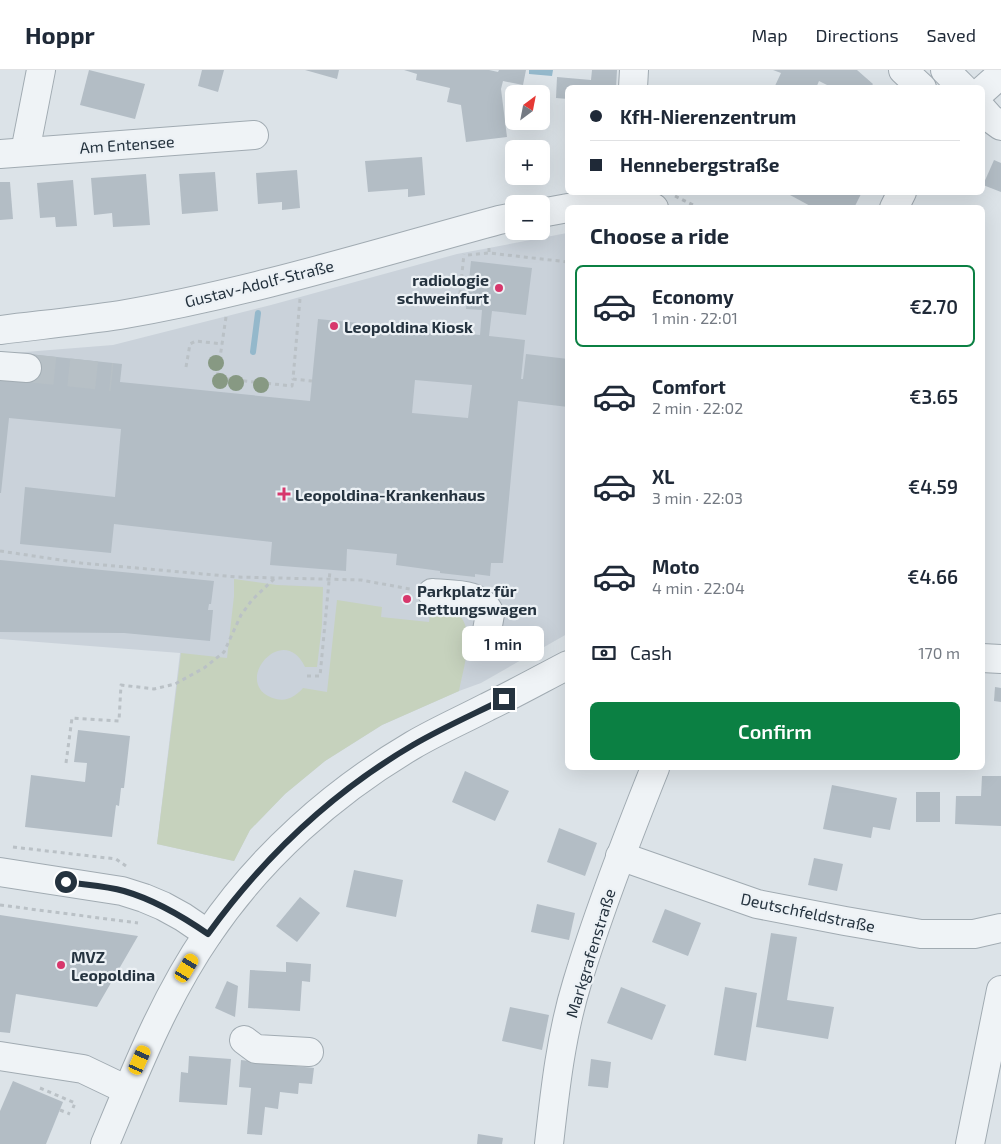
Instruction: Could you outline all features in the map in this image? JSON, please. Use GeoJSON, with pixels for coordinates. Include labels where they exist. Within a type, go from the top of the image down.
{"type":"FeatureCollection","features":[{"type":"Feature","properties":{"kind":"street"},"geometry":{"type":"LineString","coordinates":[[13,153],[41,70]]}},
{"type":"Feature","properties":{"kind":"street"},"geometry":{"type":"LineString","coordinates":[[633,85],[634,70]]}},
{"type":"Feature","properties":{"kind":"street"},"geometry":{"type":"LineString","coordinates":[[904,70],[919,85]]}},
{"type":"Feature","properties":{"kind":"street"},"geometry":{"type":"LineString","coordinates":[[945,70],[960,85]]}},
{"type":"Feature","properties":{"kind":"street"},"geometry":{"type":"LineString","coordinates":[[985,88],[1001,74]]}},
{"type":"Feature","properties":{"kind":"street"},"geometry":{"type":"LineString","coordinates":[[985,112],[1001,126]]}},
{"type":"Feature","properties":{"kind":"street","name":"Am Entensee"},"geometry":{"type":"LineString","coordinates":[[13,153],[254,135]]}},
{"type":"Feature","properties":{"kind":"street"},"geometry":{"type":"LineString","coordinates":[[607,205],[655,200]]}},
{"type":"Feature","properties":{"kind":"street"},"geometry":{"type":"LineString","coordinates":[[550,211],[565,209]]}},
{"type":"Feature","properties":{"kind":"street","name":"Gustav-Adolf-Straße"},"geometry":{"type":"LineString","coordinates":[[0,330],[121,314],[180,302],[281,279],[505,219]]}},
{"type":"Feature","properties":{"kind":"street"},"geometry":{"type":"LineString","coordinates":[[0,366],[28,368]]}},
{"type":"Feature","properties":{"kind":"street"},"geometry":{"type":"LineString","coordinates":[[432,593],[466,596],[482,601],[490,614],[485,642]]}},
{"type":"Feature","properties":{"kind":"street"},"geometry":{"type":"LineString","coordinates":[[985,658],[1001,659]]}},
{"type":"Feature","properties":{"kind":"street"},"geometry":{"type":"LineString","coordinates":[[105,1144],[127,1090],[165,1007],[208,934],[225,910],[278,849],[328,804],[360,779],[420,741],[565,667]]}},
{"type":"Feature","properties":{"kind":"street","name":"Markgrafenstraße"},"geometry":{"type":"LineString","coordinates":[[549,1144],[562,1048],[577,984],[620,856],[654,770]]}},
{"type":"Feature","properties":{"kind":"street","name":"Deutschfeldstraße"},"geometry":{"type":"LineString","coordinates":[[620,856],[757,904],[845,921],[921,934],[974,934],[1001,928]]}},
{"type":"Feature","properties":{"kind":"street"},"geometry":{"type":"LineString","coordinates":[[0,872],[122,891],[163,906],[208,934]]}},
{"type":"Feature","properties":{"kind":"street"},"geometry":{"type":"LineString","coordinates":[[970,1144],[1001,990]]}},
{"type":"Feature","properties":{"kind":"street"},"geometry":{"type":"LineString","coordinates":[[244,1040],[256,1049],[309,1052]]}},
{"type":"Feature","properties":{"kind":"street"},"geometry":{"type":"LineString","coordinates":[[0,1056],[82,1069],[127,1090]]}},
{"type":"Feature","properties":{"kind":"path"},"geometry":{"type":"LineString","coordinates":[[655,200],[682,205]]}},
{"type":"Feature","properties":{"kind":"path"},"geometry":{"type":"LineString","coordinates":[[488,243],[489,253]]}},
{"type":"Feature","properties":{"kind":"path"},"geometry":{"type":"LineString","coordinates":[[459,302],[465,256],[461,249]]}},
{"type":"Feature","properties":{"kind":"path"},"geometry":{"type":"LineString","coordinates":[[465,256],[489,253],[565,262]]}},
{"type":"Feature","properties":{"kind":"path"},"geometry":{"type":"LineString","coordinates":[[226,311],[217,378],[292,386],[300,299],[304,294]]}},
{"type":"Feature","properties":{"kind":"path"},"geometry":{"type":"LineString","coordinates":[[186,367],[190,344],[196,340],[222,344]]}},
{"type":"Feature","properties":{"kind":"path"},"geometry":{"type":"LineString","coordinates":[[293,379],[312,381]]}},
{"type":"Feature","properties":{"kind":"path"},"geometry":{"type":"LineString","coordinates":[[0,551],[81,563],[237,577],[361,580],[432,593]]}},
{"type":"Feature","properties":{"kind":"path"},"geometry":{"type":"LineString","coordinates":[[307,676],[320,676],[330,571]]}},
{"type":"Feature","properties":{"kind":"path"},"geometry":{"type":"LineString","coordinates":[[66,763],[72,718],[119,721],[121,685],[154,690],[175,684],[204,668],[224,652],[241,615],[252,600],[277,577]]}},
{"type":"Feature","properties":{"kind":"path"},"geometry":{"type":"LineString","coordinates":[[0,905],[143,924]]}},
{"type":"Feature","properties":{"kind":"path"},"geometry":{"type":"LineString","coordinates":[[32,1085],[75,1103],[73,1108]]}},
{"type":"Feature","properties":{"kind":"path"},"geometry":{"type":"LineString","coordinates":[[60,1110],[70,1114]]}},
{"type":"Feature","properties":{"kind":"shaded area","name":"Leopoldina-Krankenhaus"},"geometry":{"type":"Polygon","coordinates":[[[565,233],[565,635],[481,683],[382,725],[325,761],[285,794],[250,830],[234,861],[157,844],[180,653],[0,639],[0,354],[113,345],[271,305],[457,254],[530,240],[550,240],[550,236],[565,233]]]}},
{"type":"Feature","properties":{"kind":"green space"},"geometry":{"type":"Polygon","coordinates":[[[234,579],[277,585],[323,587],[322,625],[317,667],[305,667],[295,654],[284,650],[274,653],[264,660],[258,671],[257,682],[263,692],[276,699],[284,700],[291,698],[303,688],[327,692],[337,600],[382,607],[381,617],[429,622],[431,605],[450,609],[459,615],[465,624],[467,646],[459,691],[382,725],[325,761],[285,794],[250,830],[234,861],[157,844],[181,653],[227,658],[234,596],[234,579]]]}},
{"type":"Feature","properties":{"kind":"water"},"geometry":{"type":"Polygon","coordinates":[[[529,70],[553,70],[552,76],[529,74],[529,70]]]}},
{"type":"Feature","properties":{"kind":"building"},"geometry":{"type":"Polygon","coordinates":[[[89,70],[145,84],[135,119],[80,105],[89,70]]]}},
{"type":"Feature","properties":{"kind":"building"},"geometry":{"type":"Polygon","coordinates":[[[202,70],[224,70],[218,92],[198,86],[202,70]]]}},
{"type":"Feature","properties":{"kind":"building"},"geometry":{"type":"Polygon","coordinates":[[[305,70],[339,70],[337,79],[305,70]]]}},
{"type":"Feature","properties":{"kind":"building"},"geometry":{"type":"Polygon","coordinates":[[[404,70],[489,70],[498,72],[499,70],[526,70],[523,85],[503,81],[501,89],[507,137],[466,142],[461,105],[447,102],[450,88],[416,80],[417,74],[404,70]]]}},
{"type":"Feature","properties":{"kind":"building"},"geometry":{"type":"Polygon","coordinates":[[[592,70],[617,70],[616,85],[565,85],[565,99],[556,98],[557,77],[591,80],[592,70]]]}},
{"type":"Feature","properties":{"kind":"building"},"geometry":{"type":"Polygon","coordinates":[[[773,70],[857,70],[873,84],[827,85],[819,81],[817,85],[775,85],[781,73],[773,70]]]}},
{"type":"Feature","properties":{"kind":"building"},"geometry":{"type":"Polygon","coordinates":[[[422,157],[425,195],[408,197],[408,189],[368,192],[365,161],[422,157]]]}},
{"type":"Feature","properties":{"kind":"building"},"geometry":{"type":"Polygon","coordinates":[[[994,160],[1001,163],[1001,192],[985,186],[985,180],[994,160]]]}},
{"type":"Feature","properties":{"kind":"building"},"geometry":{"type":"Polygon","coordinates":[[[297,170],[300,208],[282,210],[282,202],[258,204],[256,173],[297,170]]]}},
{"type":"Feature","properties":{"kind":"building"},"geometry":{"type":"Polygon","coordinates":[[[215,172],[218,211],[182,214],[179,174],[215,172]]]}},
{"type":"Feature","properties":{"kind":"building"},"geometry":{"type":"Polygon","coordinates":[[[146,174],[150,225],[113,227],[112,213],[94,215],[91,178],[146,174]]]}},
{"type":"Feature","properties":{"kind":"building"},"geometry":{"type":"Polygon","coordinates":[[[73,180],[77,226],[56,227],[55,217],[40,218],[37,183],[73,180]]]}},
{"type":"Feature","properties":{"kind":"building"},"geometry":{"type":"Polygon","coordinates":[[[0,182],[10,182],[13,219],[0,220],[0,182]]]}},
{"type":"Feature","properties":{"kind":"building"},"geometry":{"type":"Polygon","coordinates":[[[790,195],[860,195],[856,205],[808,205],[790,195]]]}},
{"type":"Feature","properties":{"kind":"building","name":"Leopoldina-Krankenhaus"},"geometry":{"type":"Polygon","coordinates":[[[471,261],[532,268],[526,315],[492,311],[489,336],[525,340],[521,379],[523,379],[526,354],[565,359],[565,407],[518,401],[503,563],[491,563],[490,576],[475,574],[475,577],[440,573],[440,571],[396,565],[397,554],[347,549],[346,571],[270,565],[272,542],[114,524],[111,553],[20,544],[25,487],[115,497],[121,429],[9,418],[0,493],[0,370],[27,373],[29,354],[122,364],[120,382],[310,401],[318,319],[480,335],[482,310],[466,309],[471,261]],[[415,380],[412,413],[468,418],[472,385],[415,380]]]}},
{"type":"Feature","properties":{"kind":"building"},"geometry":{"type":"Polygon","coordinates":[[[0,560],[214,581],[211,604],[209,604],[208,610],[213,610],[210,641],[124,633],[0,632],[0,560]]]}},
{"type":"Feature","properties":{"kind":"building"},"geometry":{"type":"Polygon","coordinates":[[[995,687],[1001,688],[1001,702],[994,701],[995,687]]]}},
{"type":"Feature","properties":{"kind":"building"},"geometry":{"type":"Polygon","coordinates":[[[78,730],[130,736],[124,788],[121,788],[119,806],[116,805],[112,837],[25,827],[31,775],[85,782],[87,763],[74,762],[78,730]]]}},
{"type":"Feature","properties":{"kind":"building"},"geometry":{"type":"Polygon","coordinates":[[[465,771],[509,791],[495,821],[452,802],[465,771]]]}},
{"type":"Feature","properties":{"kind":"building"},"geometry":{"type":"Polygon","coordinates":[[[982,776],[1001,776],[1001,826],[955,824],[956,796],[981,796],[982,776]]]}},
{"type":"Feature","properties":{"kind":"building"},"geometry":{"type":"Polygon","coordinates":[[[832,785],[897,798],[890,830],[873,827],[871,838],[823,829],[832,785]]]}},
{"type":"Feature","properties":{"kind":"building"},"geometry":{"type":"Polygon","coordinates":[[[916,792],[940,792],[940,822],[916,822],[916,792]]]}},
{"type":"Feature","properties":{"kind":"building"},"geometry":{"type":"Polygon","coordinates":[[[559,828],[597,843],[585,876],[547,862],[559,828]]]}},
{"type":"Feature","properties":{"kind":"building"},"geometry":{"type":"Polygon","coordinates":[[[814,858],[843,864],[837,891],[808,885],[814,858]]]}},
{"type":"Feature","properties":{"kind":"building"},"geometry":{"type":"Polygon","coordinates":[[[354,870],[403,880],[396,917],[346,907],[354,870]]]}},
{"type":"Feature","properties":{"kind":"building"},"geometry":{"type":"Polygon","coordinates":[[[300,897],[320,913],[297,942],[276,926],[300,897]]]}},
{"type":"Feature","properties":{"kind":"building"},"geometry":{"type":"Polygon","coordinates":[[[537,904],[575,913],[569,940],[531,932],[537,904]]]}},
{"type":"Feature","properties":{"kind":"building"},"geometry":{"type":"Polygon","coordinates":[[[665,909],[701,923],[688,956],[652,942],[665,909]]]}},
{"type":"Feature","properties":{"kind":"building","name":"MVZ Leopoldina"},"geometry":{"type":"Polygon","coordinates":[[[0,915],[138,936],[97,1007],[16,994],[10,1033],[0,1032],[0,915]]]}},
{"type":"Feature","properties":{"kind":"building"},"geometry":{"type":"Polygon","coordinates":[[[771,933],[797,937],[787,1000],[834,1007],[828,1039],[756,1027],[771,933]]]}},
{"type":"Feature","properties":{"kind":"building"},"geometry":{"type":"Polygon","coordinates":[[[286,962],[311,964],[310,982],[302,981],[300,1011],[248,1008],[250,970],[286,972],[286,962]]]}},
{"type":"Feature","properties":{"kind":"building"},"geometry":{"type":"Polygon","coordinates":[[[227,981],[238,986],[235,1017],[215,1008],[227,981]]]}},
{"type":"Feature","properties":{"kind":"building"},"geometry":{"type":"Polygon","coordinates":[[[621,987],[666,1005],[652,1040],[607,1023],[621,987]]]}},
{"type":"Feature","properties":{"kind":"building"},"geometry":{"type":"Polygon","coordinates":[[[725,987],[757,993],[746,1061],[714,1055],[725,987]]]}},
{"type":"Feature","properties":{"kind":"building"},"geometry":{"type":"Polygon","coordinates":[[[510,1007],[549,1015],[542,1050],[502,1041],[510,1007]]]}},
{"type":"Feature","properties":{"kind":"building"},"geometry":{"type":"Polygon","coordinates":[[[189,1056],[231,1059],[227,1105],[179,1102],[181,1072],[188,1073],[189,1056]]]}},
{"type":"Feature","properties":{"kind":"building"},"geometry":{"type":"Polygon","coordinates":[[[591,1059],[611,1062],[608,1088],[588,1086],[591,1059]]]}},
{"type":"Feature","properties":{"kind":"building"},"geometry":{"type":"Polygon","coordinates":[[[241,1060],[314,1068],[312,1084],[299,1083],[298,1094],[280,1092],[278,1109],[265,1107],[262,1135],[247,1134],[251,1088],[239,1087],[241,1060]]]}},
{"type":"Feature","properties":{"kind":"building"},"geometry":{"type":"Polygon","coordinates":[[[13,1081],[63,1102],[46,1144],[0,1144],[0,1111],[13,1081]]]}},
{"type":"Feature","properties":{"kind":"building"},"geometry":{"type":"Polygon","coordinates":[[[478,1134],[503,1138],[502,1144],[477,1144],[478,1134]]]}},
{"type":"Feature","properties":{"kind":"waterway"},"geometry":{"type":"LineString","coordinates":[[253,352],[258,313]]}},
{"type":"Feature","properties":{"kind":"tunnel"},"geometry":{"type":"LineString","coordinates":[[27,368],[112,377]]}},
{"type":"Feature","properties":{"kind":"place","name":"radiologie schweinfurt"},"geometry":{"type":"Point","coordinates":[499,288]}},
{"type":"Feature","properties":{"kind":"place","name":"Leopoldina Kiosk"},"geometry":{"type":"Point","coordinates":[334,326]}},
{"type":"Feature","properties":{"kind":"place","name":"Leopoldina-Krankenhaus"},"geometry":{"type":"Point","coordinates":[284,494]}},
{"type":"Feature","properties":{"kind":"place","name":"Parkplatz für Rettungswagen"},"geometry":{"type":"Point","coordinates":[407,599]}},
{"type":"Feature","properties":{"kind":"place","name":"MVZ Leopoldina"},"geometry":{"type":"Point","coordinates":[61,965]}},
{"type":"Feature","properties":{"kind":"route"},"geometry":{"type":"LineString","coordinates":[[66,882],[122,891],[144,898],[183,917],[208,934],[225,910],[278,849],[328,804],[360,779],[412,746],[436,732],[504,699]]}}]}
